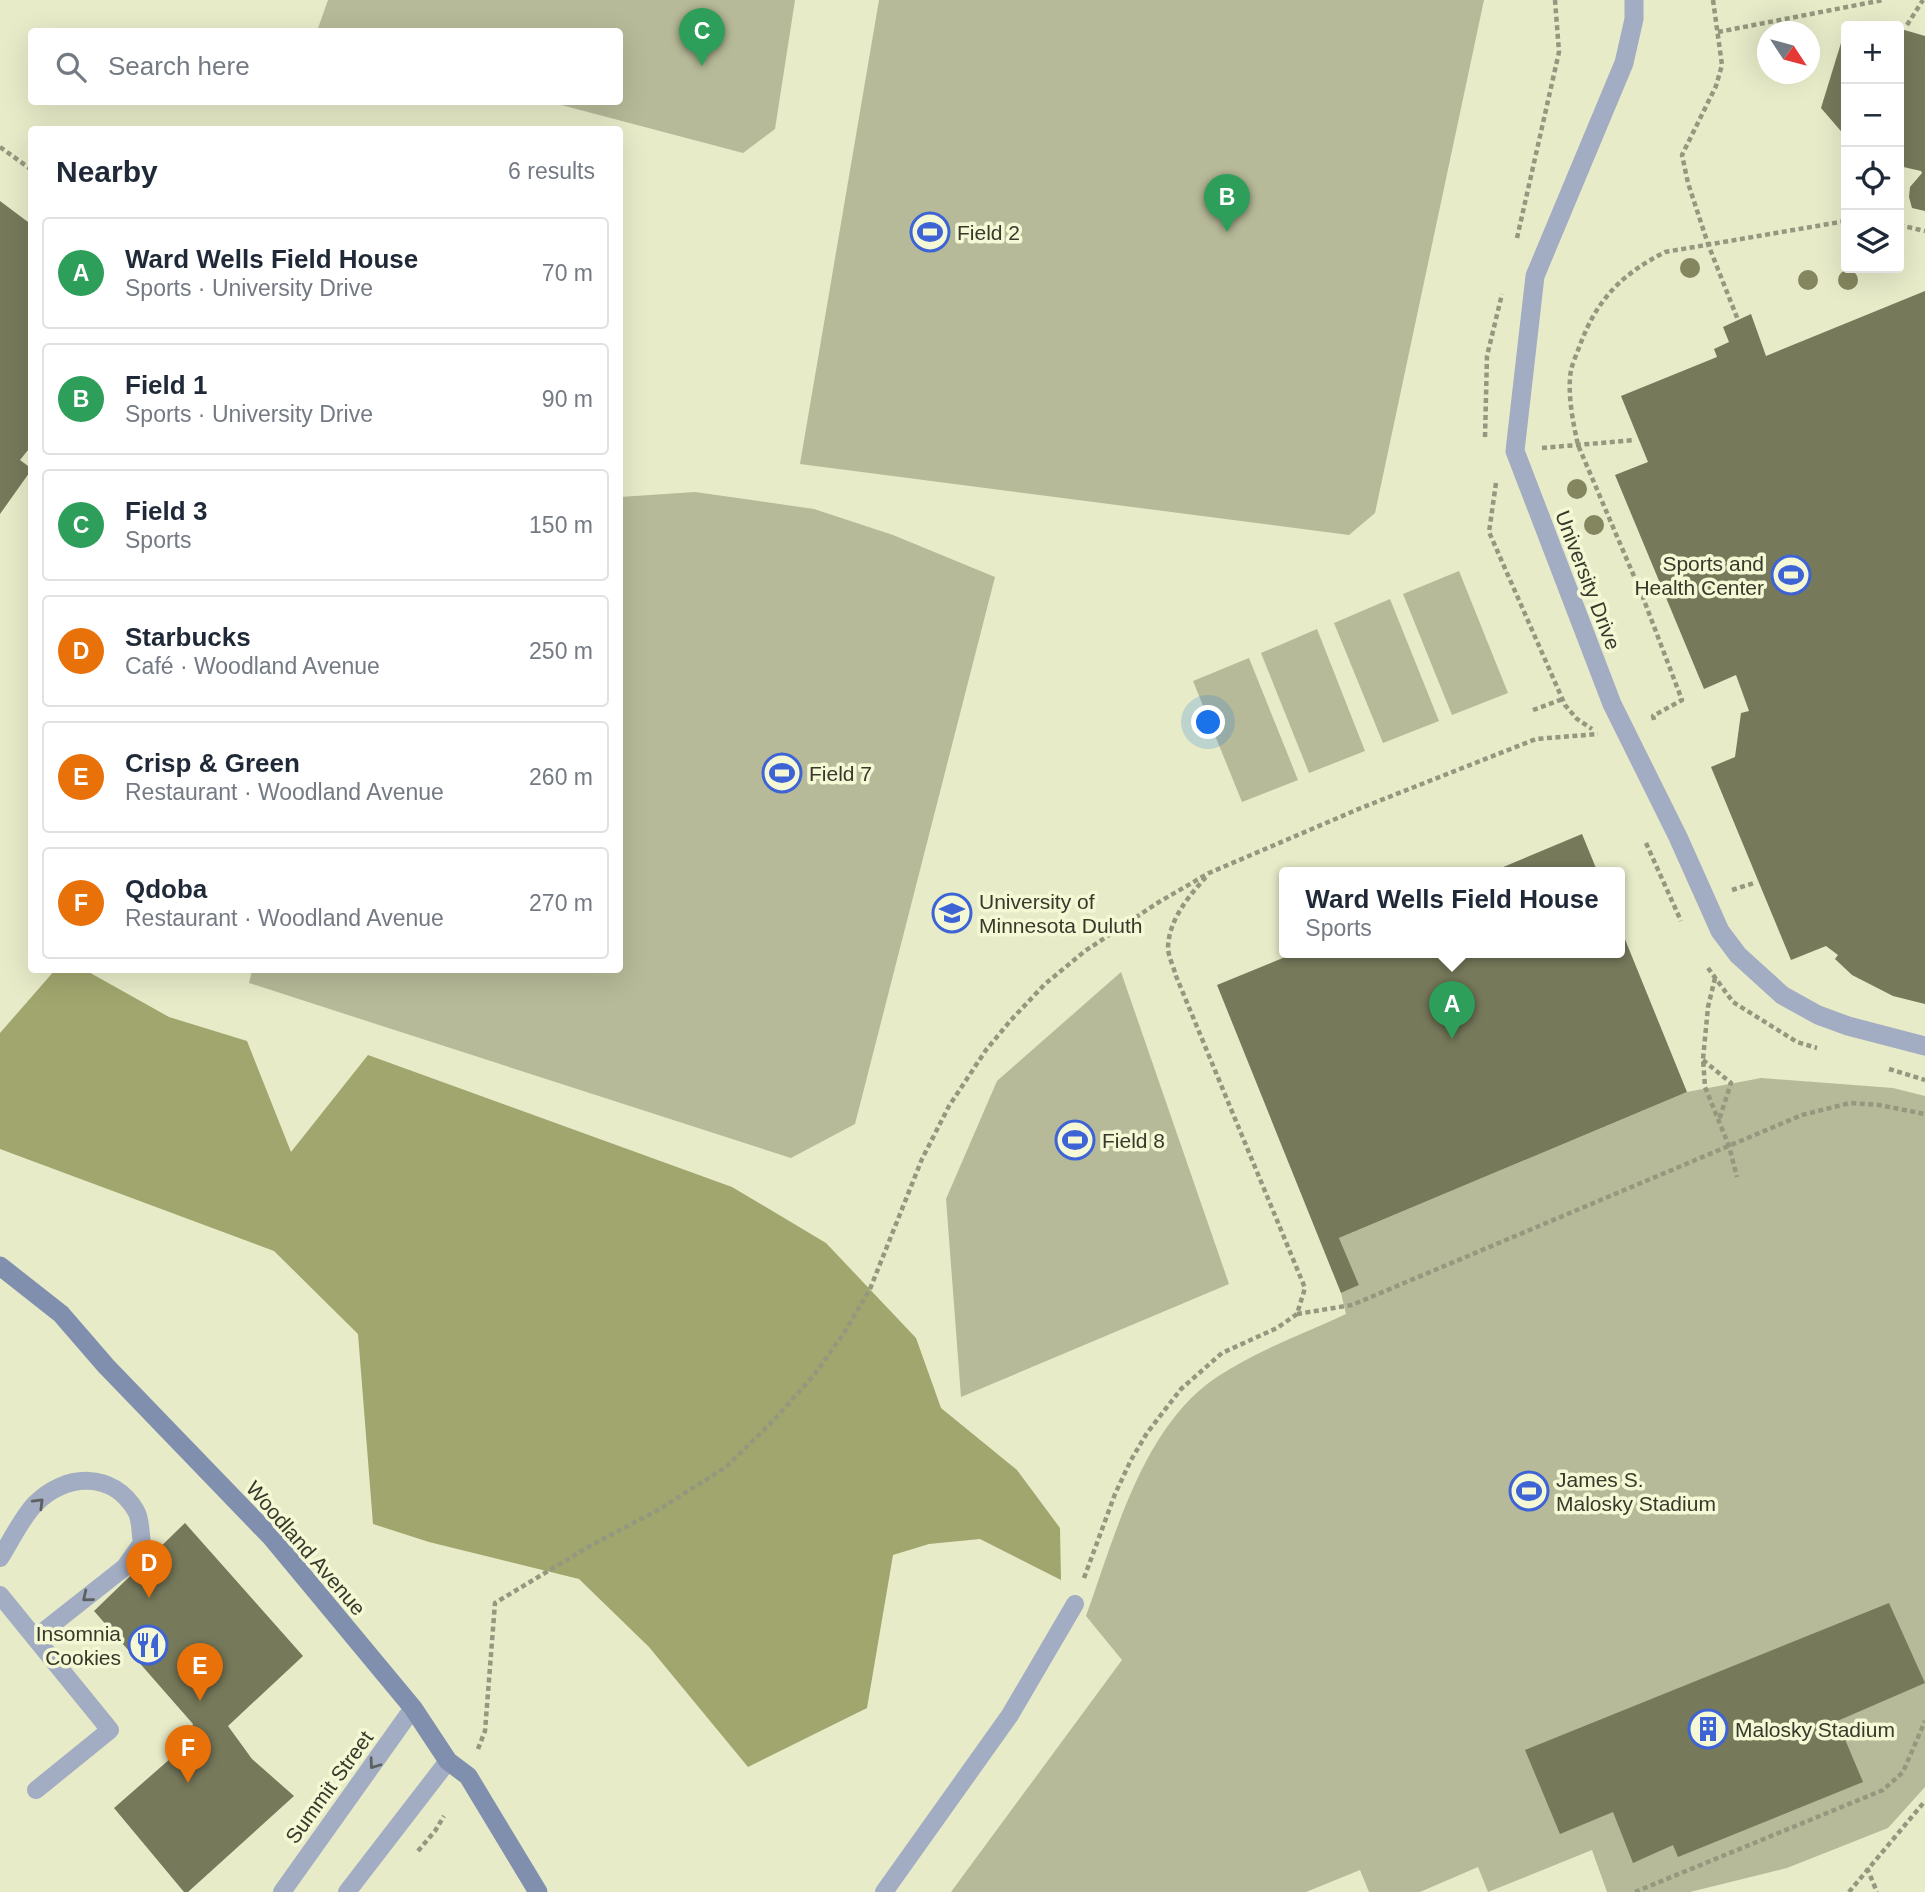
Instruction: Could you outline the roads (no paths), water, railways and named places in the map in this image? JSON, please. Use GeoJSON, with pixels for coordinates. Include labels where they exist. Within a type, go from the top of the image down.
{"type":"FeatureCollection","features":[{"type":"Feature","properties":{"kind":"main road","name":"Woodland Avenue"},"geometry":{"type":"LineString","coordinates":[[0,1266],[61,1314],[106,1366],[271,1537],[414,1708],[448,1761],[468,1776],[538,1892]]}},
{"type":"Feature","properties":{"kind":"street","name":"University Drive"},"geometry":{"type":"LineString","coordinates":[[1634,0],[1634,19],[1625,63],[1535,276],[1515,451],[1612,704],[1678,837],[1720,930],[1738,955],[1782,995],[1828,1018],[1925,1046]]}},
{"type":"Feature","properties":{"kind":"lane"},"geometry":{"type":"LineString","coordinates":[[0,1558],[35,1504],[60,1484],[92,1479],[116,1488],[138,1512],[142,1543],[125,1567],[35,1638]]}},
{"type":"Feature","properties":{"kind":"lane"},"geometry":{"type":"LineString","coordinates":[[0,1595],[110,1730],[36,1790]]}},
{"type":"Feature","properties":{"kind":"lane"},"geometry":{"type":"LineString","coordinates":[[884,1892],[1010,1715],[1075,1604]]}},
{"type":"Feature","properties":{"kind":"lane","name":"Summit Street"},"geometry":{"type":"LineString","coordinates":[[282,1892],[414,1708]]}},
{"type":"Feature","properties":{"kind":"lane"},"geometry":{"type":"LineString","coordinates":[[347,1892],[448,1761]]}},
{"type":"Feature","properties":{"kind":"place","name":"Field 3"},"geometry":{"type":"Point","coordinates":[702,66]}},
{"type":"Feature","properties":{"kind":"place","name":"Field 2"},"geometry":{"type":"Point","coordinates":[930,232]}},
{"type":"Feature","properties":{"kind":"place","name":"Field 1"},"geometry":{"type":"Point","coordinates":[1227,232]}},
{"type":"Feature","properties":{"kind":"place","name":"Sports and Health Center"},"geometry":{"type":"Point","coordinates":[1791,575]}},
{"type":"Feature","properties":{"kind":"place","name":"Field 7"},"geometry":{"type":"Point","coordinates":[782,773]}},
{"type":"Feature","properties":{"kind":"place","name":"University of Minnesota Duluth"},"geometry":{"type":"Point","coordinates":[952,913]}},
{"type":"Feature","properties":{"kind":"place","name":"Ward Wells Field House"},"geometry":{"type":"Point","coordinates":[1452,1039]}},
{"type":"Feature","properties":{"kind":"place","name":"Field 8"},"geometry":{"type":"Point","coordinates":[1075,1140]}},
{"type":"Feature","properties":{"kind":"place","name":"James S. Malosky Stadium"},"geometry":{"type":"Point","coordinates":[1529,1491]}},
{"type":"Feature","properties":{"kind":"place","name":"Starbucks"},"geometry":{"type":"Point","coordinates":[149,1598]}},
{"type":"Feature","properties":{"kind":"place","name":"Insomnia Cookies"},"geometry":{"type":"Point","coordinates":[148,1645]}},
{"type":"Feature","properties":{"kind":"place","name":"Crisp & Green"},"geometry":{"type":"Point","coordinates":[200,1701]}},
{"type":"Feature","properties":{"kind":"place","name":"Malosky Stadium"},"geometry":{"type":"Point","coordinates":[1708,1729]}},
{"type":"Feature","properties":{"kind":"place","name":"Qdoba"},"geometry":{"type":"Point","coordinates":[188,1783]}}]}
